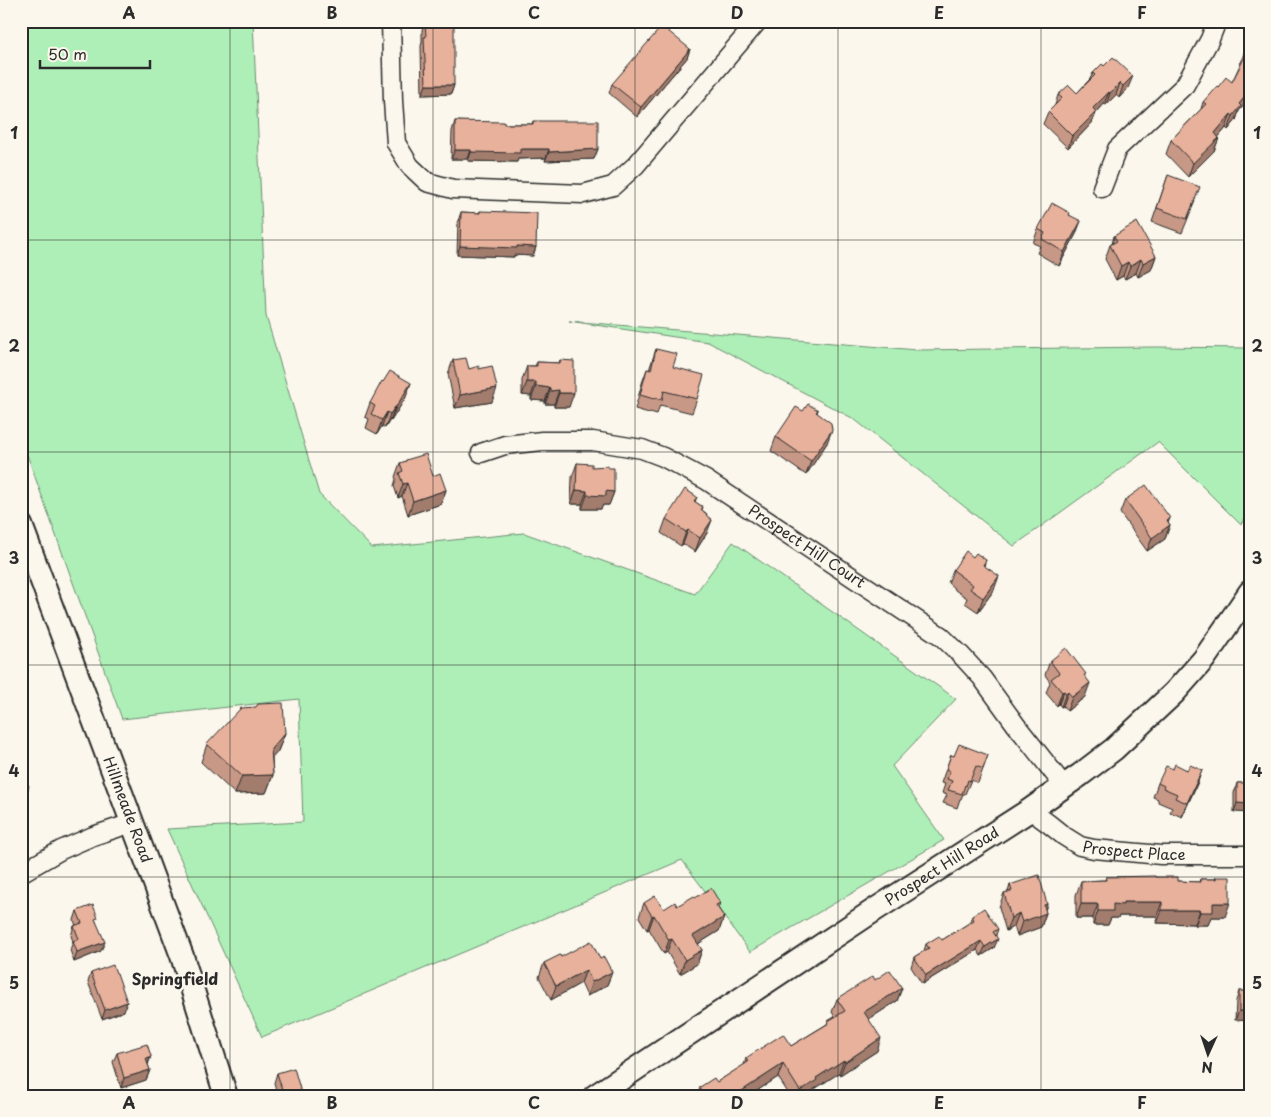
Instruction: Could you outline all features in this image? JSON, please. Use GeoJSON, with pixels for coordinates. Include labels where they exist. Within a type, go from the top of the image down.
{"type":"FeatureCollection","features":[{"type":"Feature","properties":{"kind":"street"},"geometry":{"type":"LineString","coordinates":[[391,21],[396,144],[410,166],[427,182],[453,189],[583,194],[613,186],[636,165],[758,21]]}},
{"type":"Feature","properties":{"kind":"street"},"geometry":{"type":"LineString","coordinates":[[1102,188],[1117,149],[1185,85],[1210,39],[1217,21]]}},
{"type":"Feature","properties":{"kind":"street","name":"Prospect Hill Court"},"geometry":{"type":"LineString","coordinates":[[482,454],[504,445],[542,441],[593,441],[642,449],[663,457],[706,480],[941,636],[982,678],[1064,786]]}},
{"type":"Feature","properties":{"kind":"street","name":"Hillmeade Road"},"geometry":{"type":"LineString","coordinates":[[21,526],[182,956],[226,1096]]}},
{"type":"Feature","properties":{"kind":"street","name":"Prospect Hill Road"},"geometry":{"type":"LineString","coordinates":[[595,1096],[868,914],[1030,810],[1114,749],[1174,693],[1204,659],[1250,592]]}},
{"type":"Feature","properties":{"kind":"street","name":"Prospect Place"},"geometry":{"type":"LineString","coordinates":[[1030,810],[1080,846],[1094,849],[1161,855],[1250,855]]}},
{"type":"Feature","properties":{"kind":"street"},"geometry":{"type":"LineString","coordinates":[[21,873],[61,850],[93,836],[132,823]]}},
{"type":"Feature","properties":{"kind":"green space"},"geometry":{"type":"Polygon","coordinates":[[[21,21],[253,21],[266,316],[319,494],[372,548],[524,533],[695,594],[733,542],[956,699],[892,766],[944,840],[750,952],[682,860],[262,1037],[167,829],[303,822],[299,699],[122,719],[21,438],[21,21]]]}},
{"type":"Feature","properties":{"kind":"green space"},"geometry":{"type":"Polygon","coordinates":[[[569,321],[917,350],[1155,347],[1250,348],[1250,510],[1241,525],[1158,442],[1014,546],[854,419],[708,342],[569,321]]]}},
{"type":"Feature","properties":{"kind":"building"},"geometry":{"type":"Polygon","coordinates":[[[425,21],[454,21],[454,85],[426,85],[425,21]]]}},
{"type":"Feature","properties":{"kind":"building"},"geometry":{"type":"Polygon","coordinates":[[[662,26],[690,49],[641,107],[612,84],[662,26]]]}},
{"type":"Feature","properties":{"kind":"building"},"geometry":{"type":"Polygon","coordinates":[[[1250,41],[1250,91],[1239,104],[1241,106],[1233,116],[1231,114],[1215,133],[1219,138],[1193,163],[1171,140],[1206,104],[1203,102],[1226,77],[1232,82],[1246,54],[1244,53],[1250,41]]]}},
{"type":"Feature","properties":{"kind":"building"},"geometry":{"type":"Polygon","coordinates":[[[1113,57],[1133,76],[1123,86],[1120,83],[1109,92],[1093,108],[1096,112],[1072,136],[1048,112],[1062,98],[1058,95],[1069,85],[1077,93],[1095,75],[1093,73],[1102,64],[1104,66],[1113,57]]]}},
{"type":"Feature","properties":{"kind":"building"},"geometry":{"type":"Polygon","coordinates":[[[455,121],[533,124],[533,121],[598,121],[598,149],[549,152],[549,149],[520,149],[520,153],[455,150],[455,121]]]}},
{"type":"Feature","properties":{"kind":"building"},"geometry":{"type":"Polygon","coordinates":[[[1168,175],[1200,187],[1187,219],[1157,208],[1168,175]]]}},
{"type":"Feature","properties":{"kind":"building"},"geometry":{"type":"Polygon","coordinates":[[[1052,203],[1081,221],[1064,252],[1042,239],[1045,233],[1038,229],[1052,203]]]}},
{"type":"Feature","properties":{"kind":"building"},"geometry":{"type":"Polygon","coordinates":[[[480,211],[537,213],[536,247],[460,246],[461,212],[480,213],[480,211]]]}},
{"type":"Feature","properties":{"kind":"building"},"geometry":{"type":"Polygon","coordinates":[[[1137,222],[1156,256],[1143,263],[1141,259],[1130,266],[1128,262],[1121,266],[1110,245],[1117,241],[1114,236],[1137,222]]]}},
{"type":"Feature","properties":{"kind":"building"},"geometry":{"type":"Polygon","coordinates":[[[656,349],[677,354],[673,367],[704,375],[697,399],[664,391],[662,400],[640,395],[647,369],[651,370],[656,349]]]}},
{"type":"Feature","properties":{"kind":"building"},"geometry":{"type":"Polygon","coordinates":[[[466,358],[469,369],[479,366],[479,369],[492,366],[497,388],[460,395],[453,360],[466,358]]]}},
{"type":"Feature","properties":{"kind":"building"},"geometry":{"type":"Polygon","coordinates":[[[560,360],[574,361],[574,393],[559,393],[559,390],[550,391],[550,388],[536,386],[536,382],[527,382],[527,366],[537,366],[537,362],[560,363],[560,360]]]}},
{"type":"Feature","properties":{"kind":"building"},"geometry":{"type":"Polygon","coordinates":[[[390,371],[411,383],[396,407],[390,414],[387,412],[382,420],[371,414],[375,406],[370,403],[390,371]]]}},
{"type":"Feature","properties":{"kind":"building"},"geometry":{"type":"Polygon","coordinates":[[[808,404],[818,410],[816,412],[831,423],[832,430],[811,461],[776,437],[796,407],[803,411],[808,404]]]}},
{"type":"Feature","properties":{"kind":"building"},"geometry":{"type":"Polygon","coordinates":[[[426,454],[433,476],[440,473],[446,490],[413,501],[407,483],[403,484],[399,473],[403,471],[400,463],[426,454]]]}},
{"type":"Feature","properties":{"kind":"building"},"geometry":{"type":"Polygon","coordinates":[[[577,463],[592,464],[592,467],[608,466],[608,468],[614,468],[614,492],[606,491],[606,496],[587,495],[587,491],[576,490],[577,463]]]}},
{"type":"Feature","properties":{"kind":"building"},"geometry":{"type":"Polygon","coordinates":[[[1146,485],[1170,518],[1167,520],[1170,525],[1152,538],[1125,500],[1146,485]]]}},
{"type":"Feature","properties":{"kind":"building"},"geometry":{"type":"Polygon","coordinates":[[[685,489],[697,497],[694,501],[703,507],[701,510],[712,520],[700,538],[688,530],[686,532],[666,519],[685,489]]]}},
{"type":"Feature","properties":{"kind":"building"},"geometry":{"type":"Polygon","coordinates":[[[966,551],[973,557],[976,553],[986,560],[983,565],[999,576],[983,598],[970,589],[973,585],[953,570],[966,551]]]}},
{"type":"Feature","properties":{"kind":"building"},"geometry":{"type":"Polygon","coordinates":[[[1066,648],[1086,674],[1084,675],[1090,683],[1072,697],[1068,692],[1062,692],[1051,679],[1059,673],[1050,661],[1066,648]]]}},
{"type":"Feature","properties":{"kind":"building"},"geometry":{"type":"Polygon","coordinates":[[[21,686],[25,695],[21,696],[21,686]]]}},
{"type":"Feature","properties":{"kind":"building"},"geometry":{"type":"Polygon","coordinates":[[[283,703],[285,733],[271,749],[273,775],[242,776],[207,744],[241,708],[256,707],[258,704],[283,703]]]}},
{"type":"Feature","properties":{"kind":"building"},"geometry":{"type":"Polygon","coordinates":[[[959,744],[988,755],[983,769],[976,766],[962,794],[948,790],[952,781],[947,779],[950,771],[946,769],[951,755],[954,756],[959,744]]]}},
{"type":"Feature","properties":{"kind":"building"},"geometry":{"type":"Polygon","coordinates":[[[1175,764],[1187,770],[1190,765],[1202,770],[1187,803],[1175,798],[1177,794],[1163,788],[1164,786],[1158,783],[1166,766],[1173,769],[1175,764]]]}},
{"type":"Feature","properties":{"kind":"building"},"geometry":{"type":"Polygon","coordinates":[[[21,776],[29,786],[21,792],[21,776]]]}},
{"type":"Feature","properties":{"kind":"building"},"geometry":{"type":"Polygon","coordinates":[[[1237,783],[1250,783],[1250,804],[1237,803],[1237,783]]]}},
{"type":"Feature","properties":{"kind":"building"},"geometry":{"type":"Polygon","coordinates":[[[1039,875],[1047,904],[1044,905],[1046,913],[1022,922],[1019,913],[1011,918],[1004,893],[1012,891],[1010,885],[1039,875]]]}},
{"type":"Feature","properties":{"kind":"building"},"geometry":{"type":"Polygon","coordinates":[[[1106,877],[1178,877],[1178,881],[1200,882],[1200,879],[1230,877],[1230,903],[1213,903],[1213,912],[1162,910],[1162,902],[1123,902],[1123,905],[1113,904],[1113,911],[1098,911],[1098,904],[1081,904],[1081,881],[1106,880],[1106,877]]]}},
{"type":"Feature","properties":{"kind":"building"},"geometry":{"type":"Polygon","coordinates":[[[711,888],[720,903],[716,905],[724,917],[693,936],[702,950],[685,960],[672,939],[669,940],[654,915],[652,916],[644,903],[655,896],[664,909],[675,902],[677,906],[694,896],[695,898],[711,888]]]}},
{"type":"Feature","properties":{"kind":"building"},"geometry":{"type":"Polygon","coordinates":[[[93,905],[98,918],[95,919],[105,942],[77,952],[73,941],[79,939],[74,926],[82,923],[77,911],[93,905]]]}},
{"type":"Feature","properties":{"kind":"building"},"geometry":{"type":"Polygon","coordinates":[[[984,908],[998,929],[993,932],[998,939],[985,947],[981,941],[926,975],[914,957],[929,948],[926,944],[939,936],[942,940],[974,920],[972,916],[984,908]]]}},
{"type":"Feature","properties":{"kind":"building"},"geometry":{"type":"Polygon","coordinates":[[[591,941],[600,959],[604,957],[612,972],[592,982],[586,970],[556,986],[544,963],[560,955],[561,957],[591,941]]]}},
{"type":"Feature","properties":{"kind":"building"},"geometry":{"type":"Polygon","coordinates":[[[113,965],[127,1002],[105,1010],[91,973],[113,965]]]}},
{"type":"Feature","properties":{"kind":"building"},"geometry":{"type":"Polygon","coordinates":[[[890,970],[902,988],[864,1012],[881,1038],[845,1062],[844,1060],[816,1078],[817,1080],[800,1091],[783,1064],[734,1096],[692,1096],[702,1089],[700,1087],[714,1078],[717,1082],[748,1062],[746,1058],[783,1034],[791,1046],[829,1023],[828,1021],[845,1011],[837,999],[873,976],[875,980],[890,970]]]}},
{"type":"Feature","properties":{"kind":"building"},"geometry":{"type":"Polygon","coordinates":[[[1239,991],[1250,991],[1250,1011],[1239,1011],[1239,991]]]}},
{"type":"Feature","properties":{"kind":"building"},"geometry":{"type":"Polygon","coordinates":[[[147,1044],[151,1056],[146,1059],[150,1070],[124,1078],[117,1053],[147,1044]]]}},
{"type":"Feature","properties":{"kind":"building"},"geometry":{"type":"Polygon","coordinates":[[[294,1068],[302,1096],[284,1096],[277,1073],[294,1068]]]}},
{"type":"Feature","properties":{"kind":"district","name":"Springfield"},"geometry":{"type":"Point","coordinates":[175,979]}}]}
